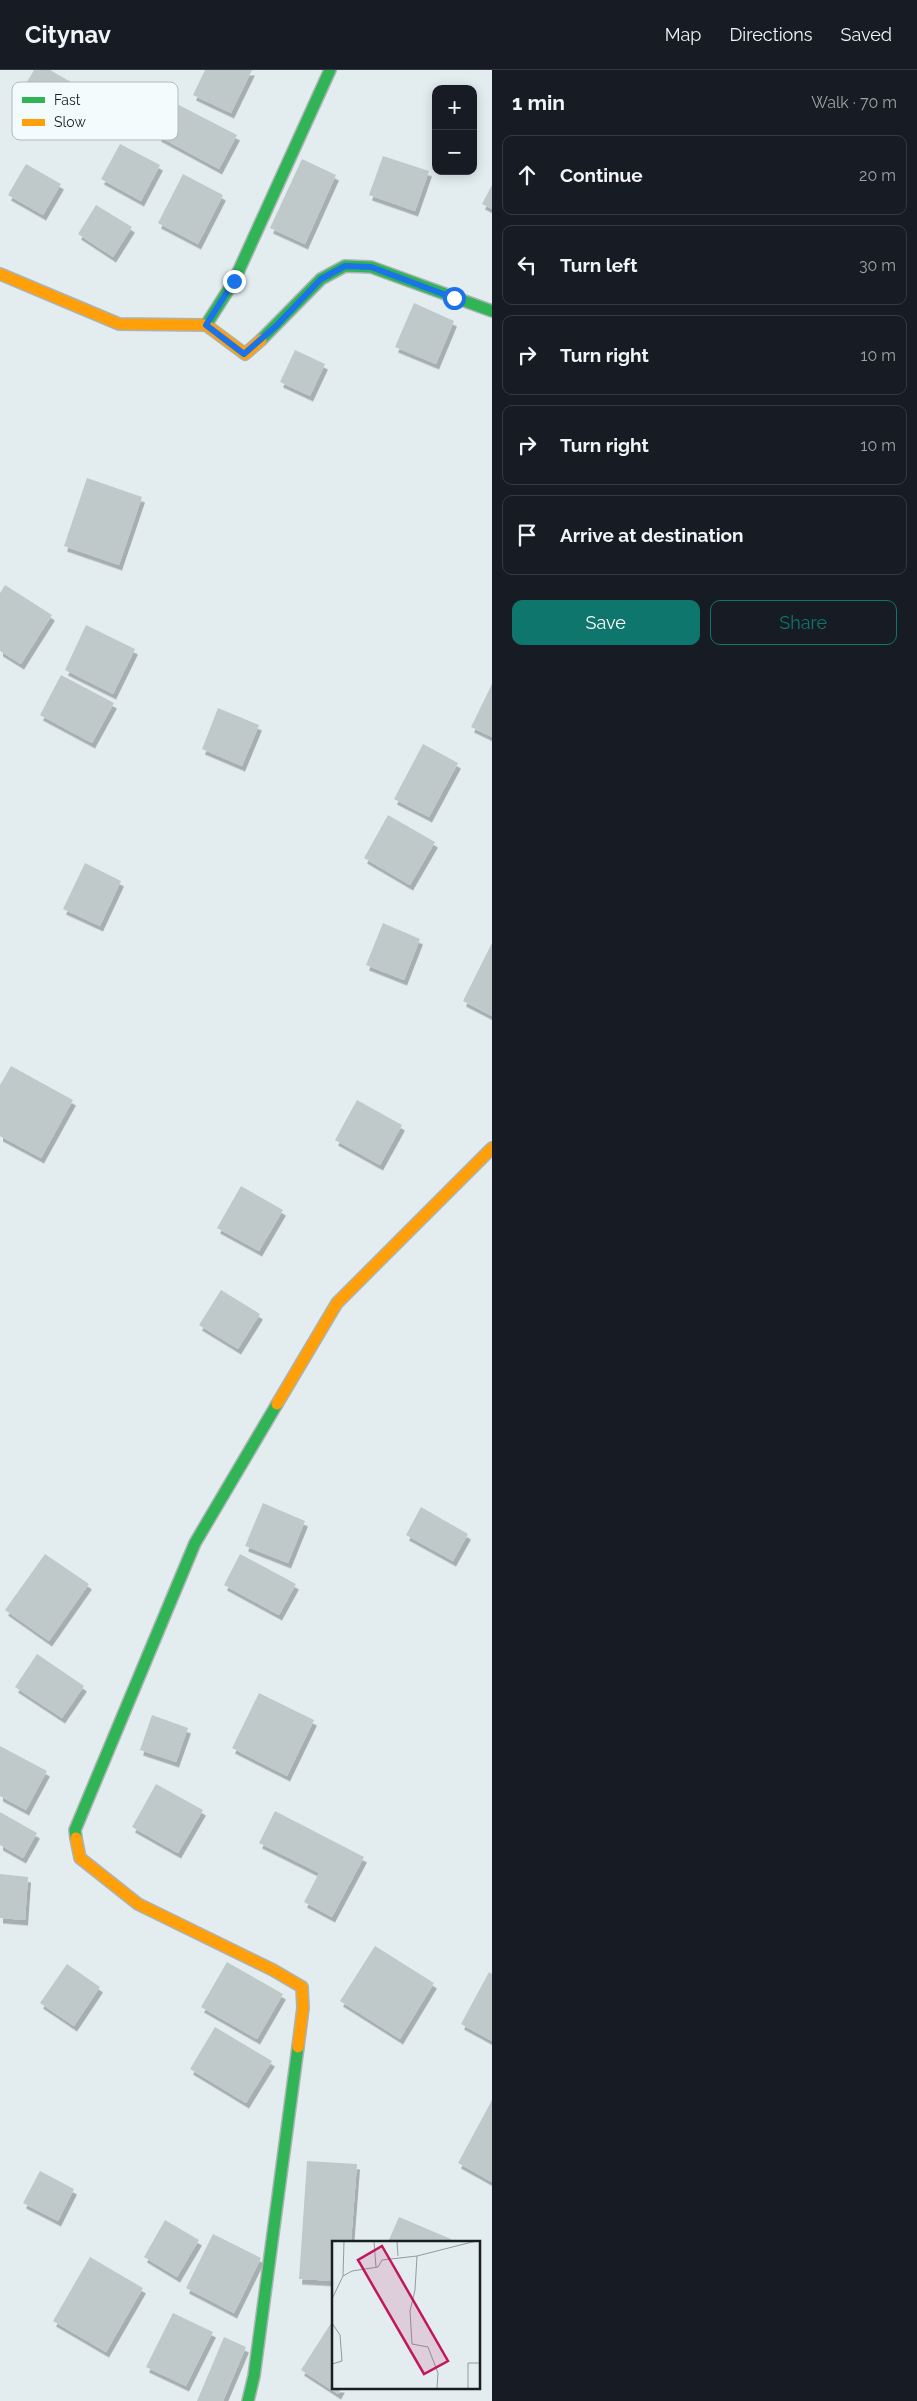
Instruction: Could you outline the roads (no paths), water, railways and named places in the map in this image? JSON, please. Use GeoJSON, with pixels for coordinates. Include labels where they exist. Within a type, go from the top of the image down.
{"type":"FeatureCollection","features":[{"type":"Feature","properties":{"kind":"street"},"geometry":{"type":"LineString","coordinates":[[206,325],[234,281],[330,70]]}},
{"type":"Feature","properties":{"kind":"street"},"geometry":{"type":"LineString","coordinates":[[0,274],[119,324],[206,325],[244,354],[276,326],[321,279],[345,266],[371,267],[492,311]]}},
{"type":"Feature","properties":{"kind":"street"},"geometry":{"type":"LineString","coordinates":[[248,2401],[254,2376],[301,2028],[303,2008],[302,1987],[273,1970],[138,1904],[80,1858],[75,1830],[195,1543],[337,1303],[492,1148]]}}]}
